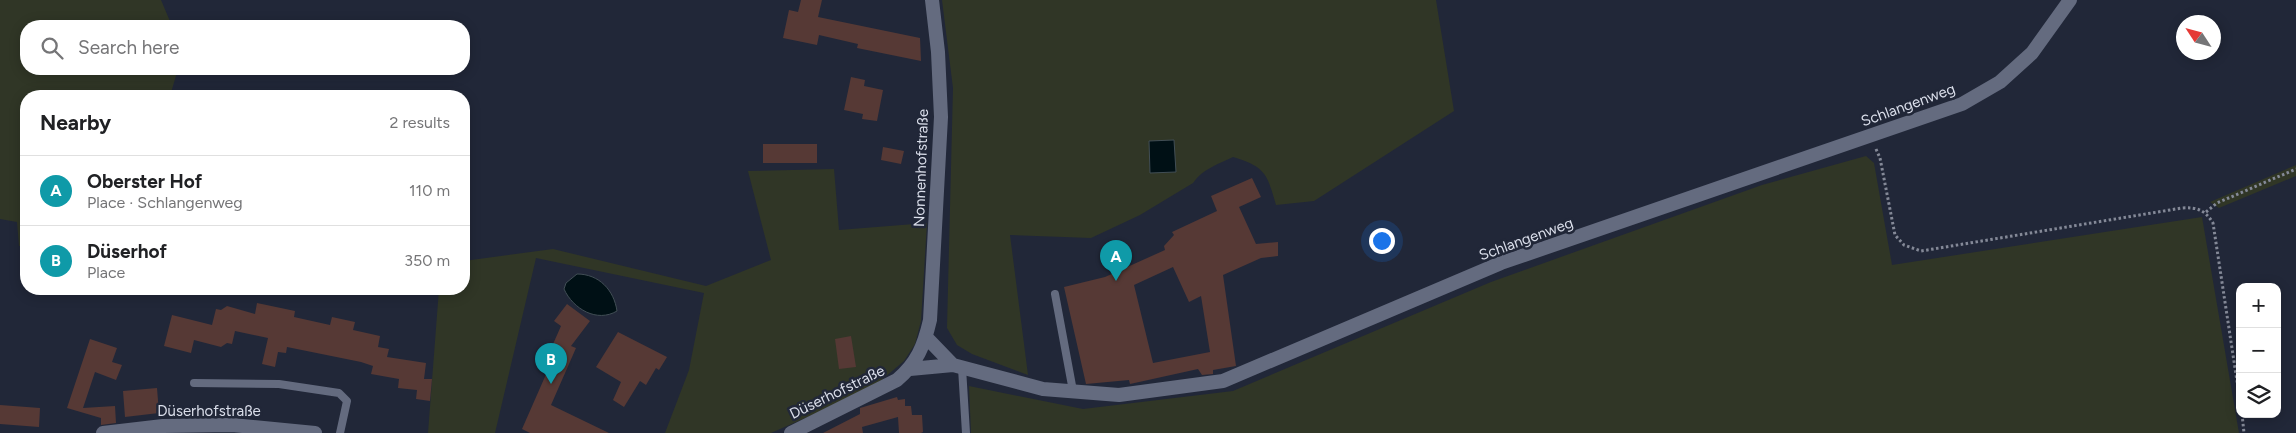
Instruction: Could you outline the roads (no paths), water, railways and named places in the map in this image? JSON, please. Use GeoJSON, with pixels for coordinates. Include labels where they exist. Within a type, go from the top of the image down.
{"type":"FeatureCollection","features":[{"type":"Feature","properties":{"kind":"street","name":"Nonnenhofstraße"},"geometry":{"type":"LineString","coordinates":[[910,369],[921,353],[930,320],[941,117],[938,52],[932,0]]}},
{"type":"Feature","properties":{"kind":"street","name":"Schlangenweg"},"geometry":{"type":"LineString","coordinates":[[958,367],[1044,389],[1120,395],[1223,381],[1501,264],[1962,104],[2000,82],[2032,53],[2070,0]]}},
{"type":"Feature","properties":{"kind":"street"},"geometry":{"type":"LineString","coordinates":[[926,337],[958,367]]}},
{"type":"Feature","properties":{"kind":"street"},"geometry":{"type":"LineString","coordinates":[[910,369],[958,367]]}},
{"type":"Feature","properties":{"kind":"street","name":"Düserhofstraße"},"geometry":{"type":"LineString","coordinates":[[791,433],[897,380],[910,369]]}},
{"type":"Feature","properties":{"kind":"street","name":"Düserhofstraße"},"geometry":{"type":"LineString","coordinates":[[111,432],[163,426],[232,425],[314,433]]}},
{"type":"Feature","properties":{"kind":"lane"},"geometry":{"type":"LineString","coordinates":[[1055,294],[1073,391]]}},
{"type":"Feature","properties":{"kind":"lane"},"geometry":{"type":"LineString","coordinates":[[958,367],[966,433]]}},
{"type":"Feature","properties":{"kind":"lane","name":"Düserhofstraße"},"geometry":{"type":"LineString","coordinates":[[194,383],[279,384],[339,394],[347,401],[340,433]]}},
{"type":"Feature","properties":{"kind":"place","name":"Oberster Hof"},"geometry":{"type":"Point","coordinates":[1116,281]}},
{"type":"Feature","properties":{"kind":"place","name":"Düserhof"},"geometry":{"type":"Point","coordinates":[551,384]}}]}
